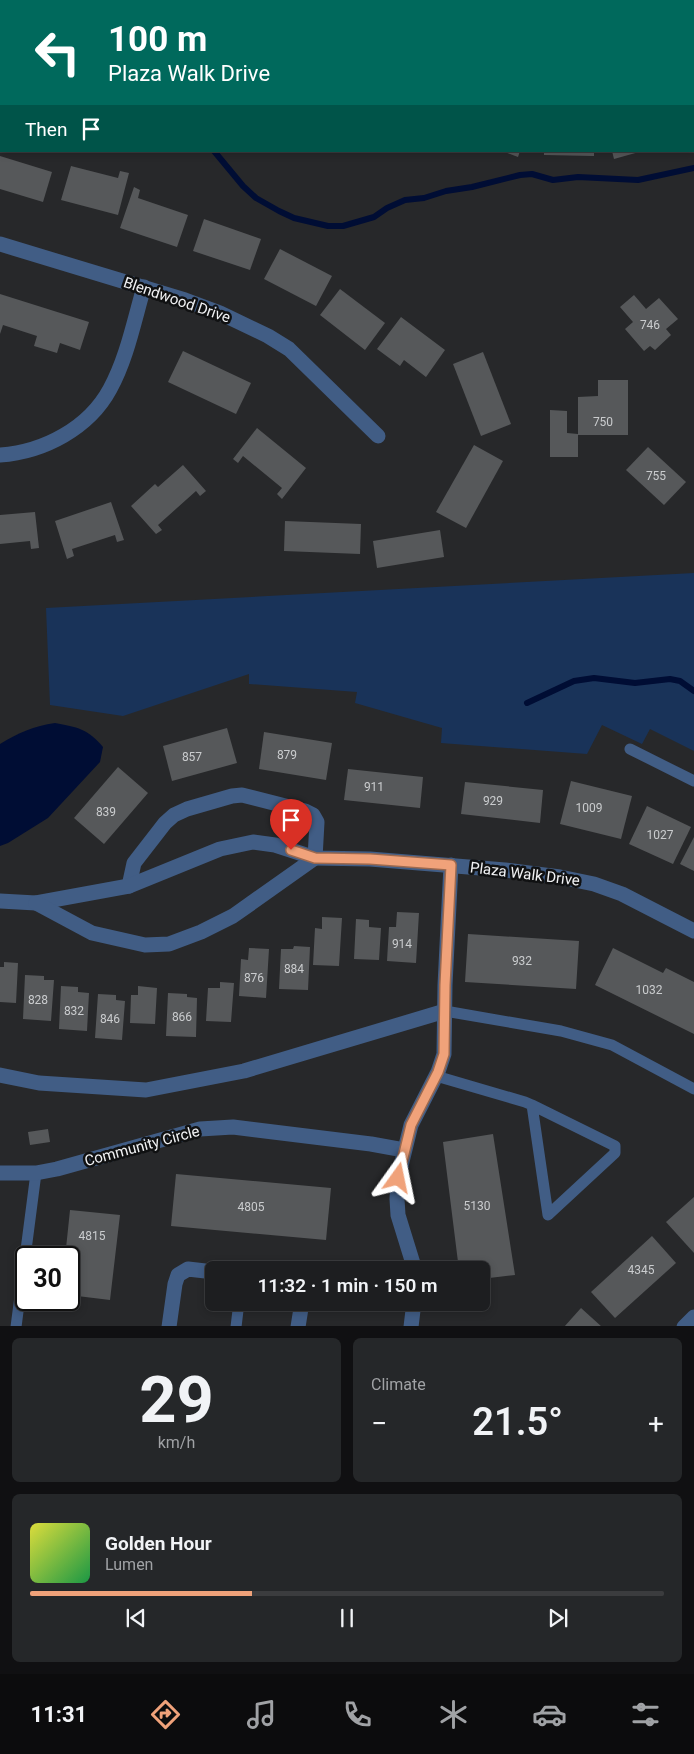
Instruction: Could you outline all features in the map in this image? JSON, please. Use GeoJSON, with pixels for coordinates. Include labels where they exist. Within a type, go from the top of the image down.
{"type":"FeatureCollection","features":[{"type":"Feature","properties":{"kind":"street","name":"Blendwood Drive"},"geometry":{"type":"LineString","coordinates":[[0,244],[185,300],[220,313],[268,336],[289,349],[378,436]]}},
{"type":"Feature","properties":{"kind":"street"},"geometry":{"type":"LineString","coordinates":[[0,454],[26,451],[53,442],[84,420],[97,406],[110,389],[124,358],[144,287]]}},
{"type":"Feature","properties":{"kind":"street"},"geometry":{"type":"LineString","coordinates":[[130,886],[134,863],[170,819],[186,809],[232,796],[252,797],[305,811],[313,815],[317,822],[315,858]]}},
{"type":"Feature","properties":{"kind":"street","name":"Plaza Walk Drive"},"geometry":{"type":"LineString","coordinates":[[0,901],[36,902],[130,886],[220,849],[254,842],[275,845],[315,858],[370,859],[451,865],[560,877],[594,884],[622,894],[694,931]]}},
{"type":"Feature","properties":{"kind":"street","name":"Plaza Walk Drive"},"geometry":{"type":"LineString","coordinates":[[36,902],[92,933],[145,945],[169,944],[201,932],[233,916],[315,858]]}},
{"type":"Feature","properties":{"kind":"street"},"geometry":{"type":"LineString","coordinates":[[412,1261],[398,1215],[398,1178],[411,1125],[436,1076],[444,1054],[451,865]]}},
{"type":"Feature","properties":{"kind":"street"},"geometry":{"type":"LineString","coordinates":[[0,1074],[39,1083],[146,1090],[244,1071],[445,1011]]}},
{"type":"Feature","properties":{"kind":"street","name":"Community Circle"},"geometry":{"type":"LineString","coordinates":[[0,1173],[36,1173],[200,1129],[233,1127],[371,1144],[404,1150]]}},
{"type":"Feature","properties":{"kind":"street"},"geometry":{"type":"LineString","coordinates":[[169,1326],[178,1275],[188,1269],[205,1271]]}},
{"type":"Feature","properties":{"kind":"street"},"geometry":{"type":"LineString","coordinates":[[298,1326],[300,1311]]}},
{"type":"Feature","properties":{"kind":"street"},"geometry":{"type":"LineString","coordinates":[[411,1326],[413,1311]]}},
{"type":"Feature","properties":{"kind":"street"},"geometry":{"type":"LineString","coordinates":[[684,1326],[694,1318]]}},
{"type":"Feature","properties":{"kind":"lane"},"geometry":{"type":"LineString","coordinates":[[630,750],[694,781]]}},
{"type":"Feature","properties":{"kind":"lane"},"geometry":{"type":"LineString","coordinates":[[445,1011],[561,1031],[612,1045],[694,1089]]}},
{"type":"Feature","properties":{"kind":"lane"},"geometry":{"type":"LineString","coordinates":[[436,1076],[532,1105],[615,1146],[615,1153],[548,1215],[532,1105]]}},
{"type":"Feature","properties":{"kind":"lane"},"geometry":{"type":"LineString","coordinates":[[16,1326],[36,1173]]}},
{"type":"Feature","properties":{"kind":"lane"},"geometry":{"type":"LineString","coordinates":[[236,1326],[238,1311]]}},
{"type":"Feature","properties":{"kind":"shaded area"},"geometry":{"type":"Polygon","coordinates":[[[694,573],[694,751],[650,729],[642,744],[602,725],[587,754],[441,743],[442,728],[355,703],[357,692],[249,684],[249,674],[123,716],[50,705],[46,608],[694,573]]]}},
{"type":"Feature","properties":{"kind":"shaded area"},"geometry":{"type":"Polygon","coordinates":[[[55,723],[76,728],[98,741],[103,747],[100,762],[48,818],[0,846],[0,744],[26,730],[55,723]]]}},
{"type":"Feature","properties":{"kind":"building"},"geometry":{"type":"Polygon","coordinates":[[[505,152],[520,152],[518,157],[505,152]]]}},
{"type":"Feature","properties":{"kind":"building"},"geometry":{"type":"Polygon","coordinates":[[[544,152],[594,152],[594,156],[544,155],[544,152]]]}},
{"type":"Feature","properties":{"kind":"building"},"geometry":{"type":"Polygon","coordinates":[[[612,152],[639,152],[614,159],[612,152]]]}},
{"type":"Feature","properties":{"kind":"building"},"geometry":{"type":"Polygon","coordinates":[[[0,156],[52,172],[43,202],[0,189],[0,156]]]}},
{"type":"Feature","properties":{"kind":"building"},"geometry":{"type":"Polygon","coordinates":[[[71,166],[118,178],[120,171],[129,173],[118,215],[61,200],[71,166]]]}},
{"type":"Feature","properties":{"kind":"building"},"geometry":{"type":"Polygon","coordinates":[[[134,187],[140,190],[138,198],[188,215],[177,247],[120,228],[134,187]]]}},
{"type":"Feature","properties":{"kind":"building"},"geometry":{"type":"Polygon","coordinates":[[[204,219],[261,239],[250,270],[193,251],[204,219]]]}},
{"type":"Feature","properties":{"kind":"building"},"geometry":{"type":"Polygon","coordinates":[[[280,249],[332,276],[316,306],[264,279],[280,249]]]}},
{"type":"Feature","properties":{"kind":"building"},"geometry":{"type":"Polygon","coordinates":[[[340,289],[385,323],[365,350],[320,315],[340,289]]]}},
{"type":"Feature","properties":{"kind":"building"},"geometry":{"type":"Polygon","coordinates":[[[0,294],[89,322],[80,350],[60,343],[57,353],[34,346],[37,336],[3,325],[0,334],[0,294]]]}},
{"type":"Feature","properties":{"kind":"building"},"geometry":{"type":"Polygon","coordinates":[[[634,295],[646,309],[659,298],[678,319],[666,329],[671,335],[655,350],[650,346],[644,351],[625,329],[633,322],[620,307],[634,295]]]}},
{"type":"Feature","properties":{"kind":"building"},"geometry":{"type":"Polygon","coordinates":[[[401,317],[445,350],[426,377],[404,360],[400,366],[377,349],[401,317]]]}},
{"type":"Feature","properties":{"kind":"building"},"geometry":{"type":"Polygon","coordinates":[[[183,351],[251,383],[236,414],[168,382],[183,351]]]}},
{"type":"Feature","properties":{"kind":"building"},"geometry":{"type":"Polygon","coordinates":[[[483,352],[511,424],[481,436],[453,364],[483,352]]]}},
{"type":"Feature","properties":{"kind":"building"},"geometry":{"type":"Polygon","coordinates":[[[598,380],[628,380],[628,435],[578,435],[578,457],[550,457],[550,410],[567,411],[567,433],[578,434],[578,397],[598,396],[598,380]]]}},
{"type":"Feature","properties":{"kind":"building"},"geometry":{"type":"Polygon","coordinates":[[[257,428],[306,468],[282,499],[277,494],[282,488],[243,456],[238,463],[233,459],[257,428]]]}},
{"type":"Feature","properties":{"kind":"building"},"geometry":{"type":"Polygon","coordinates":[[[474,445],[503,461],[466,528],[436,512],[474,445]]]}},
{"type":"Feature","properties":{"kind":"building"},"geometry":{"type":"Polygon","coordinates":[[[648,447],[686,482],[664,505],[626,470],[648,447]]]}},
{"type":"Feature","properties":{"kind":"building"},"geometry":{"type":"Polygon","coordinates":[[[183,465],[206,491],[200,496],[196,491],[158,525],[162,530],[156,534],[131,506],[155,484],[158,487],[183,465]]]}},
{"type":"Feature","properties":{"kind":"building"},"geometry":{"type":"Polygon","coordinates":[[[111,502],[124,540],[117,542],[115,535],[72,549],[74,556],[67,559],[55,521],[111,502]]]}},
{"type":"Feature","properties":{"kind":"building"},"geometry":{"type":"Polygon","coordinates":[[[35,512],[39,548],[31,549],[30,541],[0,544],[0,515],[35,512]]]}},
{"type":"Feature","properties":{"kind":"building"},"geometry":{"type":"Polygon","coordinates":[[[285,521],[361,524],[360,554],[284,551],[285,521]]]}},
{"type":"Feature","properties":{"kind":"building"},"geometry":{"type":"Polygon","coordinates":[[[440,530],[444,557],[377,568],[373,541],[440,530]]]}},
{"type":"Feature","properties":{"kind":"building"},"geometry":{"type":"Polygon","coordinates":[[[227,728],[237,763],[172,781],[163,746],[227,728]]]}},
{"type":"Feature","properties":{"kind":"building"},"geometry":{"type":"Polygon","coordinates":[[[264,732],[332,743],[326,780],[259,769],[264,732]]]}},
{"type":"Feature","properties":{"kind":"building"},"geometry":{"type":"Polygon","coordinates":[[[118,767],[148,793],[104,844],[74,818],[118,767]]]}},
{"type":"Feature","properties":{"kind":"building"},"geometry":{"type":"Polygon","coordinates":[[[348,769],[423,777],[420,808],[344,800],[348,769]]]}},
{"type":"Feature","properties":{"kind":"building"},"geometry":{"type":"Polygon","coordinates":[[[571,781],[632,796],[621,839],[560,824],[571,781]]]}},
{"type":"Feature","properties":{"kind":"building"},"geometry":{"type":"Polygon","coordinates":[[[465,782],[543,790],[540,823],[461,814],[465,782]]]}},
{"type":"Feature","properties":{"kind":"building"},"geometry":{"type":"Polygon","coordinates":[[[647,806],[691,827],[673,864],[629,844],[647,806]]]}},
{"type":"Feature","properties":{"kind":"building"},"geometry":{"type":"Polygon","coordinates":[[[694,837],[694,871],[680,864],[694,837]]]}},
{"type":"Feature","properties":{"kind":"building"},"geometry":{"type":"Polygon","coordinates":[[[397,912],[419,913],[416,963],[387,961],[389,927],[396,927],[397,912]]]}},
{"type":"Feature","properties":{"kind":"building"},"geometry":{"type":"Polygon","coordinates":[[[322,917],[342,918],[339,966],[313,965],[315,928],[322,929],[322,917]]]}},
{"type":"Feature","properties":{"kind":"building"},"geometry":{"type":"Polygon","coordinates":[[[356,919],[369,920],[369,927],[381,928],[379,960],[354,959],[356,919]]]}},
{"type":"Feature","properties":{"kind":"building"},"geometry":{"type":"Polygon","coordinates":[[[468,934],[579,941],[576,989],[465,982],[468,934]]]}},
{"type":"Feature","properties":{"kind":"building"},"geometry":{"type":"Polygon","coordinates":[[[294,946],[310,947],[308,990],[279,989],[281,949],[293,949],[294,946]]]}},
{"type":"Feature","properties":{"kind":"building"},"geometry":{"type":"Polygon","coordinates":[[[249,948],[269,949],[266,998],[239,996],[241,959],[248,960],[249,948]]]}},
{"type":"Feature","properties":{"kind":"building"},"geometry":{"type":"Polygon","coordinates":[[[613,948],[663,973],[666,968],[694,982],[694,1034],[595,985],[613,948]]]}},
{"type":"Feature","properties":{"kind":"building"},"geometry":{"type":"Polygon","coordinates":[[[4,962],[18,963],[16,1003],[0,1002],[0,967],[4,967],[4,962]]]}},
{"type":"Feature","properties":{"kind":"building"},"geometry":{"type":"Polygon","coordinates":[[[25,975],[44,976],[44,980],[54,980],[51,1021],[23,1019],[25,975]]]}},
{"type":"Feature","properties":{"kind":"building"},"geometry":{"type":"Polygon","coordinates":[[[220,982],[234,983],[231,1022],[206,1021],[208,988],[220,988],[220,982]]]}},
{"type":"Feature","properties":{"kind":"building"},"geometry":{"type":"Polygon","coordinates":[[[61,986],[78,987],[78,992],[89,993],[87,1031],[59,1029],[61,986]]]}},
{"type":"Feature","properties":{"kind":"building"},"geometry":{"type":"Polygon","coordinates":[[[138,986],[157,988],[155,1024],[130,1023],[131,995],[138,995],[138,986]]]}},
{"type":"Feature","properties":{"kind":"building"},"geometry":{"type":"Polygon","coordinates":[[[168,993],[187,994],[187,997],[197,998],[196,1037],[166,1036],[168,993]]]}},
{"type":"Feature","properties":{"kind":"building"},"geometry":{"type":"Polygon","coordinates":[[[98,994],[116,995],[116,1000],[125,1001],[122,1040],[95,1038],[98,994]]]}},
{"type":"Feature","properties":{"kind":"building"},"geometry":{"type":"Polygon","coordinates":[[[48,1129],[50,1142],[30,1145],[28,1132],[48,1129]]]}},
{"type":"Feature","properties":{"kind":"building"},"geometry":{"type":"Polygon","coordinates":[[[493,1134],[515,1275],[490,1278],[490,1261],[458,1261],[443,1142],[493,1134]]]}},
{"type":"Feature","properties":{"kind":"building"},"geometry":{"type":"Polygon","coordinates":[[[176,1174],[331,1188],[326,1240],[171,1226],[176,1174]]]}},
{"type":"Feature","properties":{"kind":"building"},"geometry":{"type":"Polygon","coordinates":[[[694,1197],[694,1253],[666,1222],[694,1197]]]}},
{"type":"Feature","properties":{"kind":"building"},"geometry":{"type":"Polygon","coordinates":[[[70,1210],[120,1215],[110,1300],[80,1296],[80,1246],[66,1246],[70,1210]]]}},
{"type":"Feature","properties":{"kind":"building"},"geometry":{"type":"Polygon","coordinates":[[[652,1236],[676,1263],[615,1318],[591,1292],[652,1236]]]}},
{"type":"Feature","properties":{"kind":"building"},"geometry":{"type":"Polygon","coordinates":[[[581,1308],[601,1326],[565,1326],[581,1308]]]}},
{"type":"Feature","properties":{"kind":"waterway"},"geometry":{"type":"LineString","coordinates":[[215,152],[243,186],[256,198],[294,218],[328,226],[343,226],[374,217],[387,208],[405,200],[424,198],[446,191],[472,187],[520,175],[532,174],[553,180],[578,177],[638,180],[694,168]]}},
{"type":"Feature","properties":{"kind":"waterway"},"geometry":{"type":"LineString","coordinates":[[527,703],[574,681],[594,678],[635,683],[670,679],[680,681],[694,691]]}},
{"type":"Feature","properties":{"kind":"route"},"geometry":{"type":"LineString","coordinates":[[291,850],[315,858],[370,859],[451,865],[445,985],[444,1054],[438,1072],[411,1125],[398,1178]]}}]}
